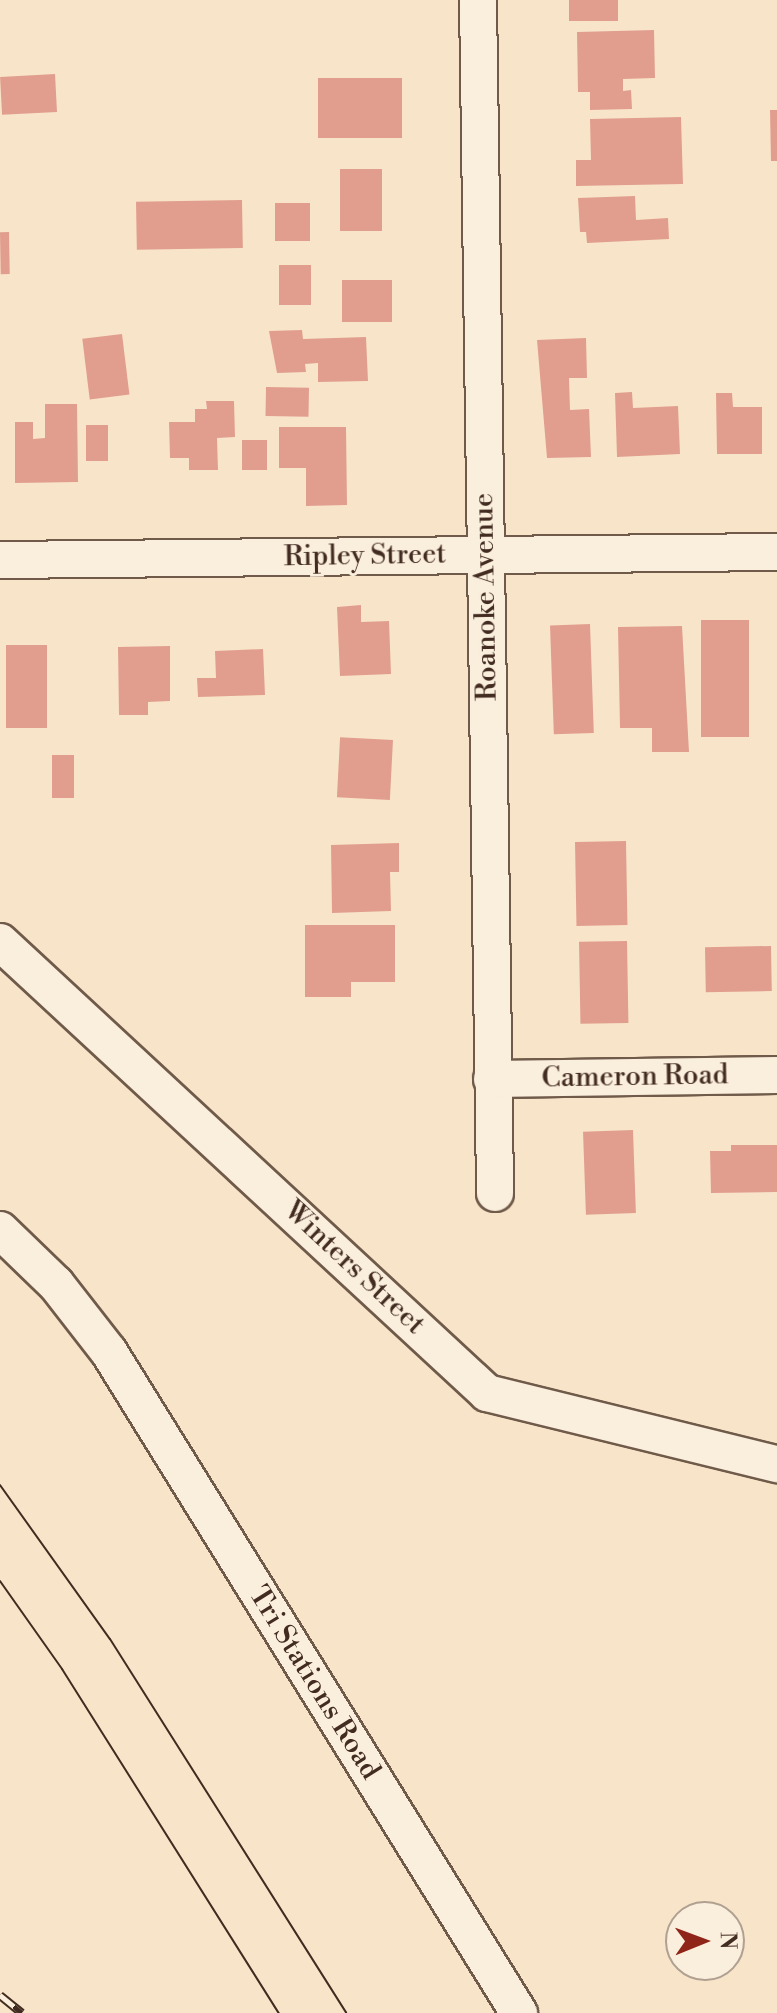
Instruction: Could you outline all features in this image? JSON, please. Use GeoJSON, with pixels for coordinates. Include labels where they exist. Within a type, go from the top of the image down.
{"type":"FeatureCollection","features":[{"type":"Feature","properties":{"kind":"street","name":"Roanoke Avenue"},"geometry":{"type":"LineString","coordinates":[[478,0],[495,1193]]}},
{"type":"Feature","properties":{"kind":"street","name":"Ripley Street"},"geometry":{"type":"LineString","coordinates":[[0,560],[777,552]]}},
{"type":"Feature","properties":{"kind":"street","name":"Winters Street"},"geometry":{"type":"LineString","coordinates":[[0,942],[487,1393],[777,1464]]}},
{"type":"Feature","properties":{"kind":"street","name":"Cameron Road"},"geometry":{"type":"LineString","coordinates":[[492,1079],[777,1075]]}},
{"type":"Feature","properties":{"kind":"street","name":"Tri Stations Road"},"geometry":{"type":"LineString","coordinates":[[0,1230],[56,1284],[109,1352],[519,2013]]}},
{"type":"Feature","properties":{"kind":"building"},"geometry":{"type":"Polygon","coordinates":[[[569,0],[618,0],[618,21],[569,21],[569,0]]]}},
{"type":"Feature","properties":{"kind":"building"},"geometry":{"type":"Polygon","coordinates":[[[654,30],[655,78],[623,79],[623,91],[631,90],[632,109],[590,110],[590,92],[578,92],[577,32],[654,30]]]}},
{"type":"Feature","properties":{"kind":"building"},"geometry":{"type":"Polygon","coordinates":[[[55,74],[57,112],[2,115],[0,77],[55,74]]]}},
{"type":"Feature","properties":{"kind":"building"},"geometry":{"type":"Polygon","coordinates":[[[318,78],[402,78],[402,138],[318,138],[318,78]]]}},
{"type":"Feature","properties":{"kind":"building"},"geometry":{"type":"Polygon","coordinates":[[[770,110],[777,110],[777,161],[771,161],[770,110]]]}},
{"type":"Feature","properties":{"kind":"building"},"geometry":{"type":"Polygon","coordinates":[[[681,117],[683,184],[576,186],[576,160],[591,160],[590,119],[681,117]]]}},
{"type":"Feature","properties":{"kind":"building"},"geometry":{"type":"Polygon","coordinates":[[[340,169],[382,169],[382,231],[340,231],[340,169]]]}},
{"type":"Feature","properties":{"kind":"building"},"geometry":{"type":"Polygon","coordinates":[[[635,196],[636,220],[668,218],[669,239],[587,243],[586,232],[580,232],[578,198],[635,196]]]}},
{"type":"Feature","properties":{"kind":"building"},"geometry":{"type":"Polygon","coordinates":[[[242,200],[243,248],[137,250],[136,202],[242,200]]]}},
{"type":"Feature","properties":{"kind":"building"},"geometry":{"type":"Polygon","coordinates":[[[275,203],[310,203],[310,241],[275,241],[275,203]]]}},
{"type":"Feature","properties":{"kind":"building"},"geometry":{"type":"Polygon","coordinates":[[[0,232],[9,232],[10,274],[1,274],[0,232]]]}},
{"type":"Feature","properties":{"kind":"building"},"geometry":{"type":"Polygon","coordinates":[[[279,265],[311,265],[311,305],[279,305],[279,265]]]}},
{"type":"Feature","properties":{"kind":"building"},"geometry":{"type":"Polygon","coordinates":[[[342,280],[392,280],[392,322],[342,322],[342,280]]]}},
{"type":"Feature","properties":{"kind":"building"},"geometry":{"type":"Polygon","coordinates":[[[302,330],[303,339],[366,337],[368,381],[318,382],[318,363],[305,364],[306,372],[277,373],[269,331],[302,330]]]}},
{"type":"Feature","properties":{"kind":"building"},"geometry":{"type":"Polygon","coordinates":[[[122,334],[129,395],[90,399],[82,339],[122,334]]]}},
{"type":"Feature","properties":{"kind":"building"},"geometry":{"type":"Polygon","coordinates":[[[586,338],[587,378],[569,378],[570,410],[589,409],[591,457],[547,458],[537,340],[586,338]]]}},
{"type":"Feature","properties":{"kind":"building"},"geometry":{"type":"Polygon","coordinates":[[[266,387],[309,388],[308,417],[265,416],[266,387]]]}},
{"type":"Feature","properties":{"kind":"building"},"geometry":{"type":"Polygon","coordinates":[[[632,392],[633,408],[678,406],[680,454],[617,457],[615,393],[632,392]]]}},
{"type":"Feature","properties":{"kind":"building"},"geometry":{"type":"Polygon","coordinates":[[[716,393],[732,393],[733,407],[762,407],[762,454],[717,454],[716,393]]]}},
{"type":"Feature","properties":{"kind":"building"},"geometry":{"type":"Polygon","coordinates":[[[206,401],[234,401],[235,437],[217,438],[218,470],[189,470],[189,458],[170,458],[169,422],[195,422],[195,409],[207,409],[206,401]]]}},
{"type":"Feature","properties":{"kind":"building"},"geometry":{"type":"Polygon","coordinates":[[[45,404],[77,404],[78,482],[15,483],[15,422],[33,422],[33,439],[45,438],[45,404]]]}},
{"type":"Feature","properties":{"kind":"building"},"geometry":{"type":"Polygon","coordinates":[[[86,425],[108,425],[108,461],[86,461],[86,425]]]}},
{"type":"Feature","properties":{"kind":"building"},"geometry":{"type":"Polygon","coordinates":[[[279,427],[346,427],[347,505],[306,506],[306,468],[279,468],[279,427]]]}},
{"type":"Feature","properties":{"kind":"building"},"geometry":{"type":"Polygon","coordinates":[[[242,440],[267,440],[267,470],[242,470],[242,440]]]}},
{"type":"Feature","properties":{"kind":"building"},"geometry":{"type":"Polygon","coordinates":[[[361,605],[361,622],[389,621],[391,674],[340,676],[337,607],[361,605]]]}},
{"type":"Feature","properties":{"kind":"building"},"geometry":{"type":"Polygon","coordinates":[[[701,620],[749,620],[749,737],[701,737],[701,620]]]}},
{"type":"Feature","properties":{"kind":"building"},"geometry":{"type":"Polygon","coordinates":[[[590,624],[594,733],[554,734],[550,625],[590,624]]]}},
{"type":"Feature","properties":{"kind":"building"},"geometry":{"type":"Polygon","coordinates":[[[682,626],[689,752],[652,752],[652,728],[620,728],[618,627],[682,626]]]}},
{"type":"Feature","properties":{"kind":"building"},"geometry":{"type":"Polygon","coordinates":[[[6,645],[47,645],[47,728],[6,728],[6,645]]]}},
{"type":"Feature","properties":{"kind":"building"},"geometry":{"type":"Polygon","coordinates":[[[170,646],[170,701],[148,702],[148,715],[119,715],[118,647],[170,646]]]}},
{"type":"Feature","properties":{"kind":"building"},"geometry":{"type":"Polygon","coordinates":[[[263,649],[265,695],[198,697],[197,678],[216,678],[215,651],[263,649]]]}},
{"type":"Feature","properties":{"kind":"building"},"geometry":{"type":"Polygon","coordinates":[[[340,737],[393,740],[390,800],[337,797],[340,737]]]}},
{"type":"Feature","properties":{"kind":"building"},"geometry":{"type":"Polygon","coordinates":[[[52,755],[74,755],[74,798],[52,798],[52,755]]]}},
{"type":"Feature","properties":{"kind":"building"},"geometry":{"type":"Polygon","coordinates":[[[626,841],[627,925],[576,926],[575,842],[626,841]]]}},
{"type":"Feature","properties":{"kind":"building"},"geometry":{"type":"Polygon","coordinates":[[[399,843],[399,872],[390,872],[391,911],[332,913],[331,845],[399,843]]]}},
{"type":"Feature","properties":{"kind":"building"},"geometry":{"type":"Polygon","coordinates":[[[305,925],[395,925],[395,982],[351,982],[351,997],[305,997],[305,925]]]}},
{"type":"Feature","properties":{"kind":"building"},"geometry":{"type":"Polygon","coordinates":[[[627,941],[628,1023],[580,1024],[579,942],[627,941]]]}},
{"type":"Feature","properties":{"kind":"building"},"geometry":{"type":"Polygon","coordinates":[[[771,946],[772,991],[706,992],[705,947],[771,946]]]}},
{"type":"Feature","properties":{"kind":"building"},"geometry":{"type":"Polygon","coordinates":[[[633,1130],[636,1213],[586,1215],[583,1132],[633,1130]]]}},
{"type":"Feature","properties":{"kind":"building"},"geometry":{"type":"Polygon","coordinates":[[[731,1145],[777,1145],[777,1192],[711,1193],[710,1151],[731,1151],[731,1145]]]}},
{"type":"Feature","properties":{"kind":"tram line"},"geometry":{"type":"LineString","coordinates":[[0,1485],[110,1639],[346,2013]]}},
{"type":"Feature","properties":{"kind":"tram line"},"geometry":{"type":"LineString","coordinates":[[0,1581],[62,1669],[279,2013]]}},
{"type":"Feature","properties":{"kind":"railway"},"geometry":{"type":"LineString","coordinates":[[0,1995],[22,2013]]}}]}
